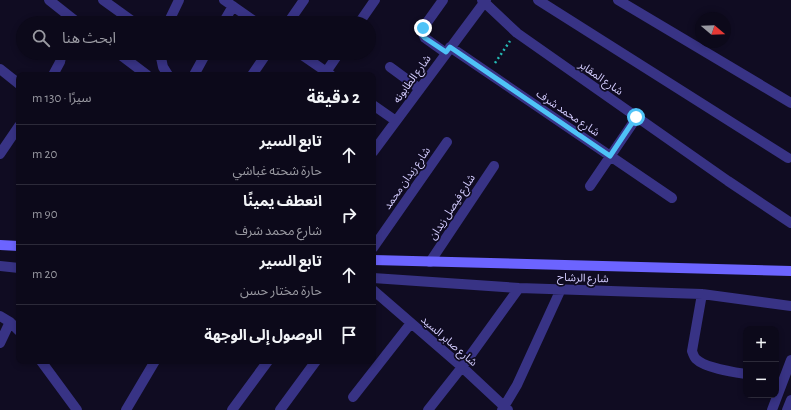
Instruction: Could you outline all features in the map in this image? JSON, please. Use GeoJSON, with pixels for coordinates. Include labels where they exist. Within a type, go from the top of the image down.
{"type":"FeatureCollection","features":[{"type":"Feature","properties":{"kind":"main road"},"geometry":{"type":"LineString","coordinates":[[0,245],[16,246]]}},
{"type":"Feature","properties":{"kind":"main road","name":"شارع الرشاح"},"geometry":{"type":"LineString","coordinates":[[376,260],[791,270]]}},
{"type":"Feature","properties":{"kind":"street"},"geometry":{"type":"LineString","coordinates":[[49,0],[69,16]]}},
{"type":"Feature","properties":{"kind":"street"},"geometry":{"type":"LineString","coordinates":[[103,0],[125,16]]}},
{"type":"Feature","properties":{"kind":"street"},"geometry":{"type":"LineString","coordinates":[[171,16],[179,0]]}},
{"type":"Feature","properties":{"kind":"street"},"geometry":{"type":"LineString","coordinates":[[224,0],[247,16]]}},
{"type":"Feature","properties":{"kind":"street"},"geometry":{"type":"LineString","coordinates":[[293,16],[304,0]]}},
{"type":"Feature","properties":{"kind":"street"},"geometry":{"type":"LineString","coordinates":[[364,16],[375,0]]}},
{"type":"Feature","properties":{"kind":"street","name":"شارع محمد شرف"},"geometry":{"type":"LineString","coordinates":[[444,0],[423,28],[422,31],[425,38],[488,73],[672,198]]}},
{"type":"Feature","properties":{"kind":"street"},"geometry":{"type":"LineString","coordinates":[[538,0],[788,158]]}},
{"type":"Feature","properties":{"kind":"street"},"geometry":{"type":"LineString","coordinates":[[618,0],[791,103]]}},
{"type":"Feature","properties":{"kind":"street","name":"شارع الطابونه"},"geometry":{"type":"LineString","coordinates":[[376,146],[420,89],[484,1]]}},
{"type":"Feature","properties":{"kind":"street","name":"شارع المقابر"},"geometry":{"type":"LineString","coordinates":[[484,1],[517,33],[734,186],[791,224]]}},
{"type":"Feature","properties":{"kind":"street"},"geometry":{"type":"LineString","coordinates":[[227,16],[233,6]]}},
{"type":"Feature","properties":{"kind":"street"},"geometry":{"type":"LineString","coordinates":[[54,72],[60,60]]}},
{"type":"Feature","properties":{"kind":"street"},"geometry":{"type":"LineString","coordinates":[[127,60],[143,72]]}},
{"type":"Feature","properties":{"kind":"street"},"geometry":{"type":"LineString","coordinates":[[162,60],[166,72]]}},
{"type":"Feature","properties":{"kind":"street"},"geometry":{"type":"LineString","coordinates":[[196,72],[202,60]]}},
{"type":"Feature","properties":{"kind":"street"},"geometry":{"type":"LineString","coordinates":[[254,72],[262,60]]}},
{"type":"Feature","properties":{"kind":"street"},"geometry":{"type":"LineString","coordinates":[[309,60],[327,72]]}},
{"type":"Feature","properties":{"kind":"street"},"geometry":{"type":"LineString","coordinates":[[329,72],[335,60]]}},
{"type":"Feature","properties":{"kind":"street"},"geometry":{"type":"LineString","coordinates":[[390,67],[420,89]]}},
{"type":"Feature","properties":{"kind":"street"},"geometry":{"type":"LineString","coordinates":[[0,69],[16,82]]}},
{"type":"Feature","properties":{"kind":"street"},"geometry":{"type":"LineString","coordinates":[[376,107],[396,121]]}},
{"type":"Feature","properties":{"kind":"street"},"geometry":{"type":"LineString","coordinates":[[590,186],[636,117]]}},
{"type":"Feature","properties":{"kind":"street"},"geometry":{"type":"LineString","coordinates":[[0,154],[16,130]]}},
{"type":"Feature","properties":{"kind":"street","name":"شارع زيدان محمد"},"geometry":{"type":"LineString","coordinates":[[376,244],[447,142]]}},
{"type":"Feature","properties":{"kind":"street","name":"شارع فيصل زيدان"},"geometry":{"type":"LineString","coordinates":[[430,262],[494,166]]}},
{"type":"Feature","properties":{"kind":"street"},"geometry":{"type":"LineString","coordinates":[[0,266],[16,268]]}},
{"type":"Feature","properties":{"kind":"street","name":"شارع الرشاح"},"geometry":{"type":"LineString","coordinates":[[376,280],[519,288],[702,294],[791,306]]}},
{"type":"Feature","properties":{"kind":"street"},"geometry":{"type":"LineString","coordinates":[[428,410],[462,367],[519,288]]}},
{"type":"Feature","properties":{"kind":"street"},"geometry":{"type":"LineString","coordinates":[[505,409],[560,289]]}},
{"type":"Feature","properties":{"kind":"street","name":"شارع صابر السيد"},"geometry":{"type":"LineString","coordinates":[[376,293],[462,367],[505,409]]}},
{"type":"Feature","properties":{"kind":"street"},"geometry":{"type":"LineString","coordinates":[[702,294],[692,351],[694,356],[697,361],[706,365],[743,373]]}},
{"type":"Feature","properties":{"kind":"street"},"geometry":{"type":"LineString","coordinates":[[0,316],[16,328]]}},
{"type":"Feature","properties":{"kind":"street"},"geometry":{"type":"LineString","coordinates":[[0,343],[10,322]]}},
{"type":"Feature","properties":{"kind":"street"},"geometry":{"type":"LineString","coordinates":[[353,397],[411,323]]}},
{"type":"Feature","properties":{"kind":"street"},"geometry":{"type":"LineString","coordinates":[[772,410],[791,360]]}},
{"type":"Feature","properties":{"kind":"street"},"geometry":{"type":"LineString","coordinates":[[43,364],[71,407]]}},
{"type":"Feature","properties":{"kind":"street"},"geometry":{"type":"LineString","coordinates":[[126,410],[153,364]]}},
{"type":"Feature","properties":{"kind":"street"},"geometry":{"type":"LineString","coordinates":[[232,410],[266,364]]}},
{"type":"Feature","properties":{"kind":"street"},"geometry":{"type":"LineString","coordinates":[[280,410],[314,364]]}},
{"type":"Feature","properties":{"kind":"street"},"geometry":{"type":"LineString","coordinates":[[787,410],[791,400]]}},
{"type":"Feature","properties":{"kind":"path"},"geometry":{"type":"LineString","coordinates":[[488,73],[517,33]]}},
{"type":"Feature","properties":{"kind":"route"},"geometry":{"type":"LineString","coordinates":[[423,28],[422,35],[425,38],[446,52],[450,47],[610,156],[636,117]]}}]}
